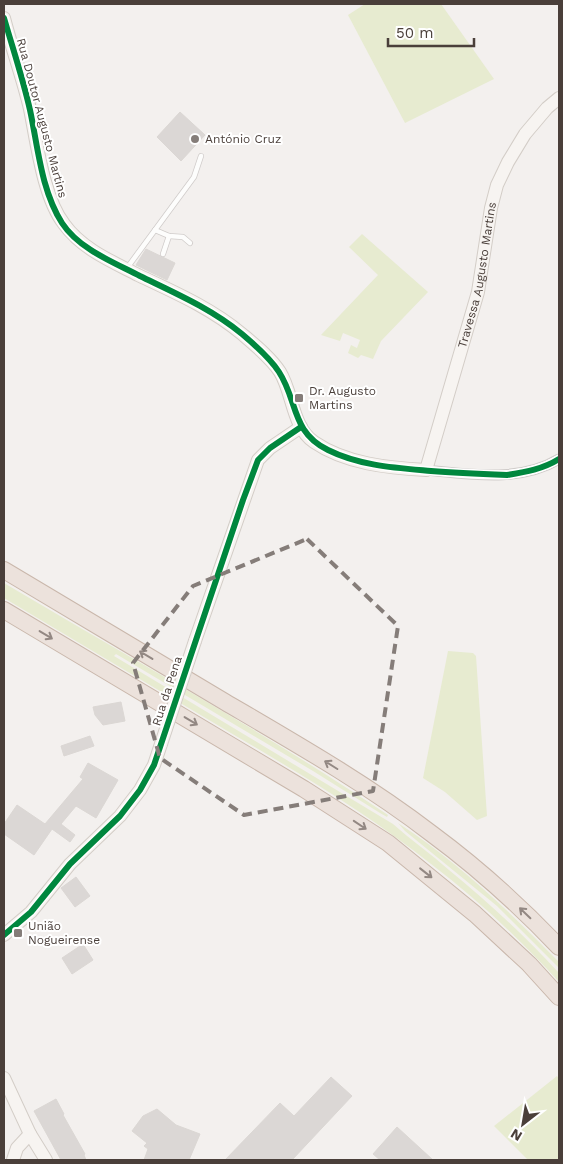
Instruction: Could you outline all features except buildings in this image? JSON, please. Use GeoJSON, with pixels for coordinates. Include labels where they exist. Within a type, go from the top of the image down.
{"type":"FeatureCollection","features":[{"type":"Feature","properties":{"kind":"highway"},"geometry":{"type":"LineString","coordinates":[[4,570],[290,740],[385,800],[485,876],[521,908],[559,947]]}},
{"type":"Feature","properties":{"kind":"highway"},"geometry":{"type":"LineString","coordinates":[[4,610],[288,779],[388,843],[475,914],[529,964],[559,997]]}},
{"type":"Feature","properties":{"kind":"street","name":"Rua Doutor Augusto Martins"},"geometry":{"type":"LineString","coordinates":[[4,18],[29,107],[50,198],[63,223],[79,241],[100,255],[217,315],[242,334],[280,372],[301,427],[312,440],[328,450],[343,456],[369,464],[398,469],[507,475],[547,466],[559,459]]}},
{"type":"Feature","properties":{"kind":"street","name":"Travessa Augusto Martins"},"geometry":{"type":"LineString","coordinates":[[426,470],[478,292],[491,208],[497,185],[525,134],[547,108],[559,98]]}},
{"type":"Feature","properties":{"kind":"street","name":"Rua da Pena"},"geometry":{"type":"LineString","coordinates":[[4,935],[31,912],[70,864],[120,816],[140,790],[154,765],[258,460],[270,448],[301,427]]}},
{"type":"Feature","properties":{"kind":"street"},"geometry":{"type":"LineString","coordinates":[[4,1078],[30,1134],[46,1160]]}},
{"type":"Feature","properties":{"kind":"street"},"geometry":{"type":"LineString","coordinates":[[13,1160],[17,1148],[30,1134]]}},
{"type":"Feature","properties":{"kind":"lane"},"geometry":{"type":"LineString","coordinates":[[127,269],[194,178],[201,156]]}},
{"type":"Feature","properties":{"kind":"lane"},"geometry":{"type":"LineString","coordinates":[[156,230],[169,236],[183,237],[190,243]]}},
{"type":"Feature","properties":{"kind":"lane"},"geometry":{"type":"LineString","coordinates":[[163,254],[169,236]]}},
{"type":"Feature","properties":{"kind":"highlighted area"},"geometry":{"type":"Polygon","coordinates":[[[307,539],[398,626],[373,791],[244,815],[160,758],[133,663],[193,586],[307,539]]]}},
{"type":"Feature","properties":{"kind":"green space"},"geometry":{"type":"Polygon","coordinates":[[[365,4],[441,4],[494,79],[405,123],[348,15],[365,4]]]}},
{"type":"Feature","properties":{"kind":"green space"},"geometry":{"type":"Polygon","coordinates":[[[362,234],[428,292],[381,341],[373,359],[361,355],[358,358],[348,353],[351,345],[357,348],[360,340],[343,333],[340,341],[321,335],[378,275],[349,247],[362,234]]]}},
{"type":"Feature","properties":{"kind":"green space"},"geometry":{"type":"Polygon","coordinates":[[[4,583],[294,754],[388,815],[387,817],[380,813],[116,654],[114,656],[393,824],[478,894],[520,933],[559,973],[559,982],[529,950],[481,905],[405,844],[350,806],[294,771],[4,598],[4,583]]]}},
{"type":"Feature","properties":{"kind":"green space"},"geometry":{"type":"Polygon","coordinates":[[[448,651],[473,653],[476,656],[487,816],[477,820],[445,792],[423,778],[448,651]]]}},
{"type":"Feature","properties":{"kind":"green space"},"geometry":{"type":"Polygon","coordinates":[[[398,823],[442,854],[483,888],[559,962],[559,968],[497,906],[405,831],[398,823]]]}},
{"type":"Feature","properties":{"kind":"green space"},"geometry":{"type":"Polygon","coordinates":[[[557,1076],[559,1079],[559,1160],[528,1160],[494,1126],[557,1076]]]}},
{"type":"Feature","properties":{"kind":"cycle path"},"geometry":{"type":"LineString","coordinates":[[4,18],[27,98],[41,168],[49,197],[62,223],[87,248],[206,309],[247,338],[267,357],[279,372],[301,425],[316,443],[353,460],[392,467],[441,472],[507,475],[541,468],[559,459]]}},
{"type":"Feature","properties":{"kind":"cycle path"},"geometry":{"type":"LineString","coordinates":[[4,935],[31,912],[70,864],[120,816],[140,790],[154,765],[258,460],[270,448],[301,427]]}},
{"type":"Feature","properties":{"kind":"place","name":"António Cruz"},"geometry":{"type":"Point","coordinates":[195,139]}},
{"type":"Feature","properties":{"kind":"place","name":"Dr. Augusto Martins"},"geometry":{"type":"Point","coordinates":[299,398]}},
{"type":"Feature","properties":{"kind":"place","name":"União Nogueirense"},"geometry":{"type":"Point","coordinates":[18,933]}}]}
